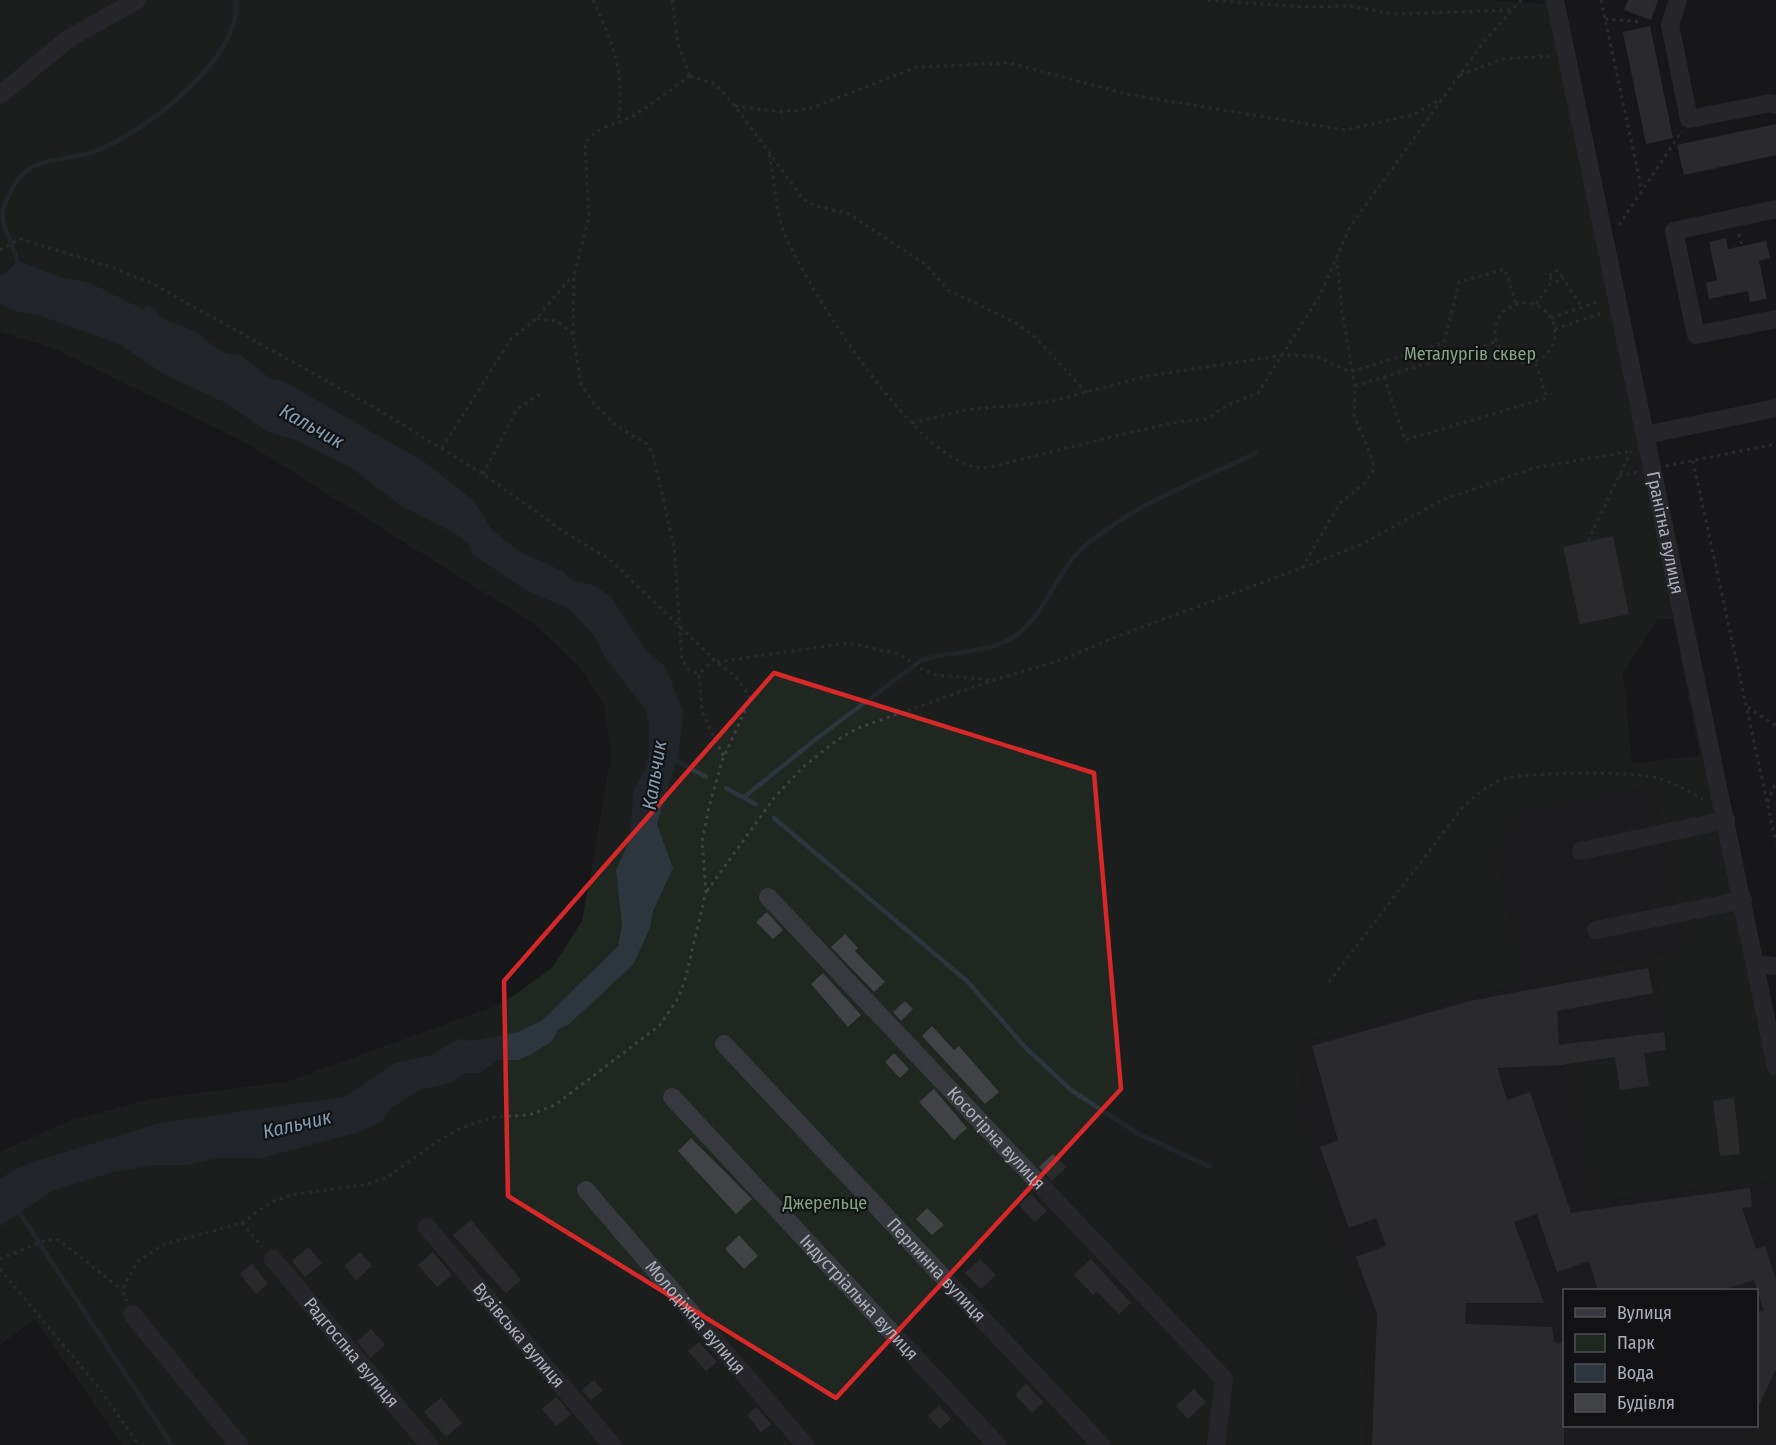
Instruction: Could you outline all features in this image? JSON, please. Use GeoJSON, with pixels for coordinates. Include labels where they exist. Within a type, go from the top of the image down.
{"type":"FeatureCollection","features":[{"type":"Feature","properties":{"kind":"street"},"geometry":{"type":"LineString","coordinates":[[0,94],[68,39],[137,0]]}},
{"type":"Feature","properties":{"kind":"street","name":"Гранітна вулиця"},"geometry":{"type":"LineString","coordinates":[[1555,0],[1776,1067]]}},
{"type":"Feature","properties":{"kind":"street"},"geometry":{"type":"LineString","coordinates":[[1678,0],[1670,24],[1689,119],[1771,103],[1776,105]]}},
{"type":"Feature","properties":{"kind":"street"},"geometry":{"type":"LineString","coordinates":[[1776,209],[1674,231],[1696,335],[1776,319]]}},
{"type":"Feature","properties":{"kind":"street"},"geometry":{"type":"LineString","coordinates":[[1645,435],[1776,408]]}},
{"type":"Feature","properties":{"kind":"street"},"geometry":{"type":"LineString","coordinates":[[1581,851],[1725,815]]}},
{"type":"Feature","properties":{"kind":"street","name":"Косогірна вулиця"},"geometry":{"type":"LineString","coordinates":[[768,897],[1224,1379],[1216,1445]]}},
{"type":"Feature","properties":{"kind":"street"},"geometry":{"type":"LineString","coordinates":[[1596,930],[1743,900]]}},
{"type":"Feature","properties":{"kind":"street"},"geometry":{"type":"LineString","coordinates":[[1756,964],[1776,966]]}},
{"type":"Feature","properties":{"kind":"street","name":"Перлинна вулиця"},"geometry":{"type":"LineString","coordinates":[[724,1044],[1101,1445]]}},
{"type":"Feature","properties":{"kind":"street","name":"Індустріальна вулиця"},"geometry":{"type":"LineString","coordinates":[[672,1097],[996,1445]]}},
{"type":"Feature","properties":{"kind":"street","name":"Молодіжна вулиця"},"geometry":{"type":"LineString","coordinates":[[586,1190],[805,1445]]}},
{"type":"Feature","properties":{"kind":"street","name":"Вузівська вулиця"},"geometry":{"type":"LineString","coordinates":[[427,1227],[612,1445]]}},
{"type":"Feature","properties":{"kind":"street","name":"Радгоспна вулиця"},"geometry":{"type":"LineString","coordinates":[[273,1259],[429,1445]]}},
{"type":"Feature","properties":{"kind":"street"},"geometry":{"type":"LineString","coordinates":[[132,1314],[239,1445]]}},
{"type":"Feature","properties":{"kind":"path"},"geometry":{"type":"LineString","coordinates":[[593,0],[616,53],[621,98],[618,120]]}},
{"type":"Feature","properties":{"kind":"path"},"geometry":{"type":"LineString","coordinates":[[672,0],[678,44],[690,76]]}},
{"type":"Feature","properties":{"kind":"path"},"geometry":{"type":"LineString","coordinates":[[1208,0],[1302,8],[1350,6],[1394,14],[1514,10]]}},
{"type":"Feature","properties":{"kind":"path"},"geometry":{"type":"LineString","coordinates":[[769,154],[776,209],[791,247],[832,317],[886,395],[911,423],[942,449],[966,465],[980,468],[995,466],[1123,434],[1206,419],[1230,404],[1258,393],[1320,295],[1350,227],[1458,76],[1521,0]]}},
{"type":"Feature","properties":{"kind":"path"},"geometry":{"type":"LineString","coordinates":[[1601,0],[1642,191]]}},
{"type":"Feature","properties":{"kind":"path"},"geometry":{"type":"LineString","coordinates":[[1605,20],[1641,22]]}},
{"type":"Feature","properties":{"kind":"path"},"geometry":{"type":"LineString","coordinates":[[1458,76],[1502,59],[1566,55]]}},
{"type":"Feature","properties":{"kind":"path"},"geometry":{"type":"LineString","coordinates":[[735,106],[781,112],[809,109],[917,67],[1011,63],[1131,95],[1345,130],[1413,115],[1442,99]]}},
{"type":"Feature","properties":{"kind":"path"},"geometry":{"type":"LineString","coordinates":[[690,76],[630,118],[618,120],[590,135],[585,143],[589,217],[574,275],[573,334],[581,384],[595,405],[618,427],[647,444],[653,455],[674,546],[682,660],[689,670],[699,674]]}},
{"type":"Feature","properties":{"kind":"path"},"geometry":{"type":"LineString","coordinates":[[690,76],[715,84],[735,106],[803,199],[814,205],[849,214],[925,264],[948,290],[1016,323],[1034,336],[1087,393]]}},
{"type":"Feature","properties":{"kind":"path"},"geometry":{"type":"LineString","coordinates":[[1605,245],[1689,119]]}},
{"type":"Feature","properties":{"kind":"path"},"geometry":{"type":"LineString","coordinates":[[0,250],[20,239],[151,283],[377,409],[483,474],[566,533],[589,544],[609,559],[715,661],[736,677],[749,696],[747,706],[724,757],[702,842],[706,892],[685,980],[677,1000],[660,1025],[555,1105],[529,1115],[495,1117],[461,1128],[435,1143],[386,1179],[364,1185],[291,1195],[271,1202],[242,1223],[165,1244],[138,1261],[122,1290]]}},
{"type":"Feature","properties":{"kind":"path"},"geometry":{"type":"LineString","coordinates":[[1302,568],[1340,503],[1365,483],[1373,471],[1373,460],[1354,416],[1355,386],[1350,372],[1337,259]]}},
{"type":"Feature","properties":{"kind":"path"},"geometry":{"type":"LineString","coordinates":[[911,423],[965,411],[1050,402],[1147,376],[1284,355],[1316,356],[1350,372],[1444,343],[1459,282],[1505,268],[1516,303]]}},
{"type":"Feature","properties":{"kind":"path"},"geometry":{"type":"LineString","coordinates":[[1536,304],[1553,280],[1553,271],[1560,271],[1582,307]]}},
{"type":"Feature","properties":{"kind":"path"},"geometry":{"type":"LineString","coordinates":[[442,448],[511,339],[536,318],[574,275]]}},
{"type":"Feature","properties":{"kind":"path"},"geometry":{"type":"LineString","coordinates":[[1553,280],[1556,281],[1562,277]]}},
{"type":"Feature","properties":{"kind":"path"},"geometry":{"type":"LineString","coordinates":[[1551,318],[1582,307],[1617,302]]}},
{"type":"Feature","properties":{"kind":"path"},"geometry":{"type":"LineString","coordinates":[[1555,328],[1617,302]]}},
{"type":"Feature","properties":{"kind":"path"},"geometry":{"type":"LineString","coordinates":[[1516,303],[1536,304],[1551,318],[1555,328],[1551,349],[1535,362],[1523,363],[1511,360],[1502,353],[1496,342],[1494,327],[1498,316],[1516,303]]}},
{"type":"Feature","properties":{"kind":"path"},"geometry":{"type":"LineString","coordinates":[[536,318],[557,321],[573,334]]}},
{"type":"Feature","properties":{"kind":"path"},"geometry":{"type":"LineString","coordinates":[[1355,386],[1496,342]]}},
{"type":"Feature","properties":{"kind":"path"},"geometry":{"type":"LineString","coordinates":[[1384,377],[1405,440],[1547,398],[1535,362]]}},
{"type":"Feature","properties":{"kind":"path"},"geometry":{"type":"LineString","coordinates":[[483,474],[517,409],[540,394]]}},
{"type":"Feature","properties":{"kind":"path"},"geometry":{"type":"LineString","coordinates":[[1665,466],[1776,444]]}},
{"type":"Feature","properties":{"kind":"path"},"geometry":{"type":"LineString","coordinates":[[706,892],[774,798],[802,768],[837,740],[858,728],[994,680],[1064,659],[1118,636],[1302,568],[1372,539],[1442,500],[1534,468],[1631,451],[1588,542]]}},
{"type":"Feature","properties":{"kind":"path"},"geometry":{"type":"LineString","coordinates":[[1693,461],[1776,843]]}},
{"type":"Feature","properties":{"kind":"path"},"geometry":{"type":"LineString","coordinates":[[1619,476],[1642,471]]}},
{"type":"Feature","properties":{"kind":"path"},"geometry":{"type":"LineString","coordinates":[[699,674],[715,661],[848,643],[910,659],[922,670],[936,675],[994,680]]}},
{"type":"Feature","properties":{"kind":"path"},"geometry":{"type":"LineString","coordinates":[[699,674],[702,712],[724,757]]}},
{"type":"Feature","properties":{"kind":"path"},"geometry":{"type":"LineString","coordinates":[[1747,706],[1776,726]]}},
{"type":"Feature","properties":{"kind":"path"},"geometry":{"type":"LineString","coordinates":[[1329,982],[1462,808],[1481,790],[1505,778],[1531,775],[1646,775],[1666,781],[1725,815]]}},
{"type":"Feature","properties":{"kind":"path"},"geometry":{"type":"LineString","coordinates":[[1767,802],[1776,782]]}},
{"type":"Feature","properties":{"kind":"path"},"geometry":{"type":"LineString","coordinates":[[242,1223],[273,1259]]}},
{"type":"Feature","properties":{"kind":"path"},"geometry":{"type":"LineString","coordinates":[[0,1259],[46,1240],[59,1240],[122,1290],[132,1314]]}},
{"type":"Feature","properties":{"kind":"path"},"geometry":{"type":"LineString","coordinates":[[0,1269],[99,1388],[139,1445]]}},
{"type":"Feature","properties":{"kind":"highlighted area"},"geometry":{"type":"Polygon","coordinates":[[[774,673],[1094,773],[1121,1089],[836,1398],[508,1196],[504,981],[774,673]]]}},
{"type":"Feature","properties":{"kind":"shaded area"},"geometry":{"type":"Polygon","coordinates":[[[1654,787],[1687,949],[1523,982],[1497,856],[1519,814],[1654,787]]]}},
{"type":"Feature","properties":{"kind":"shaded area"},"geometry":{"type":"Polygon","coordinates":[[[1655,962],[1669,1052],[1592,1202],[1776,1181],[1776,1391],[1760,1426],[1774,1445],[1365,1445],[1369,1328],[1298,1111],[1305,1042],[1469,996],[1655,962]]]}},
{"type":"Feature","properties":{"kind":"green space"},"geometry":{"type":"Polygon","coordinates":[[[0,0],[1491,0],[1544,4],[1543,0],[1555,0],[1776,1067],[1776,1181],[1592,1202],[1575,1063],[1669,1052],[1655,962],[1469,996],[1305,1042],[1298,1111],[1369,1328],[1365,1445],[123,1445],[35,1319],[0,1345],[0,1152],[69,1121],[151,1099],[286,1082],[503,1003],[552,968],[582,921],[611,757],[605,707],[581,668],[534,624],[250,445],[51,347],[0,332],[0,0]],[[1658,619],[1623,673],[1632,763],[1700,756],[1673,619],[1658,619]],[[1654,787],[1520,814],[1497,856],[1523,982],[1686,949],[1654,787]]]}},
{"type":"Feature","properties":{"kind":"green space"},"geometry":{"type":"Polygon","coordinates":[[[1776,1391],[1776,1445],[1774,1445],[1760,1426],[1776,1391]]]}},
{"type":"Feature","properties":{"kind":"water","name":"Кальчик"},"geometry":{"type":"Polygon","coordinates":[[[18,261],[60,277],[90,283],[142,309],[149,305],[166,320],[186,327],[226,353],[239,354],[271,379],[283,381],[424,462],[474,501],[491,529],[518,551],[562,571],[572,580],[595,586],[611,597],[645,649],[666,668],[683,712],[679,752],[657,824],[673,868],[653,911],[650,928],[633,965],[568,1025],[559,1029],[552,1041],[518,1060],[498,1060],[479,1073],[466,1073],[450,1083],[419,1090],[391,1108],[381,1122],[356,1133],[262,1158],[219,1158],[188,1165],[155,1165],[113,1172],[52,1191],[0,1226],[0,1179],[36,1161],[160,1123],[345,1097],[395,1063],[432,1055],[458,1039],[472,1041],[518,1032],[541,1021],[618,946],[622,926],[616,870],[629,841],[634,789],[644,772],[649,750],[649,724],[646,710],[605,657],[596,638],[570,609],[527,591],[472,554],[469,544],[458,535],[403,507],[350,467],[296,440],[268,432],[224,402],[164,374],[120,344],[41,316],[12,310],[0,303],[0,275],[5,274],[18,261]]]}},
{"type":"Feature","properties":{"kind":"building"},"geometry":{"type":"Polygon","coordinates":[[[1628,0],[1658,0],[1651,20],[1624,10],[1628,0]]]}},
{"type":"Feature","properties":{"kind":"building"},"geometry":{"type":"Polygon","coordinates":[[[1650,26],[1673,138],[1646,144],[1623,32],[1650,26]]]}},
{"type":"Feature","properties":{"kind":"building"},"geometry":{"type":"Polygon","coordinates":[[[1776,124],[1776,155],[1684,175],[1677,145],[1776,124]]]}},
{"type":"Feature","properties":{"kind":"building"},"geometry":{"type":"Polygon","coordinates":[[[1726,238],[1728,249],[1766,241],[1770,258],[1759,261],[1767,299],[1750,302],[1748,291],[1709,299],[1706,283],[1717,280],[1709,242],[1726,238]]]}},
{"type":"Feature","properties":{"kind":"building"},"geometry":{"type":"Polygon","coordinates":[[[1613,536],[1629,614],[1580,624],[1563,547],[1613,536]]]}},
{"type":"Feature","properties":{"kind":"building"},"geometry":{"type":"Polygon","coordinates":[[[767,912],[783,930],[773,939],[756,922],[767,912]]]}},
{"type":"Feature","properties":{"kind":"building"},"geometry":{"type":"Polygon","coordinates":[[[845,934],[858,948],[855,951],[885,982],[874,992],[831,947],[845,934]]]}},
{"type":"Feature","properties":{"kind":"building"},"geometry":{"type":"Polygon","coordinates":[[[1648,968],[1653,993],[1557,1011],[1559,1045],[1664,1032],[1666,1050],[1644,1053],[1649,1086],[1620,1090],[1615,1057],[1560,1065],[1497,1068],[1507,1100],[1530,1092],[1571,1213],[1750,1188],[1752,1207],[1742,1208],[1756,1249],[1765,1246],[1776,1280],[1776,1369],[1758,1408],[1758,1312],[1764,1311],[1754,1280],[1725,1289],[1598,1289],[1589,1261],[1557,1272],[1537,1214],[1514,1222],[1544,1303],[1466,1303],[1465,1324],[1552,1327],[1554,1342],[1558,1344],[1563,1342],[1564,1445],[1372,1445],[1377,1314],[1356,1257],[1386,1246],[1376,1218],[1349,1228],[1320,1147],[1338,1140],[1312,1046],[1470,1001],[1648,968]]]}},
{"type":"Feature","properties":{"kind":"building"},"geometry":{"type":"Polygon","coordinates":[[[823,973],[861,1015],[848,1027],[811,984],[823,973]]]}},
{"type":"Feature","properties":{"kind":"building"},"geometry":{"type":"Polygon","coordinates":[[[905,1001],[913,1009],[901,1021],[893,1012],[905,1001]]]}},
{"type":"Feature","properties":{"kind":"building"},"geometry":{"type":"Polygon","coordinates":[[[932,1026],[954,1050],[959,1046],[999,1092],[985,1104],[922,1036],[932,1026]]]}},
{"type":"Feature","properties":{"kind":"building"},"geometry":{"type":"Polygon","coordinates":[[[894,1053],[909,1069],[900,1078],[885,1062],[894,1053]]]}},
{"type":"Feature","properties":{"kind":"building"},"geometry":{"type":"Polygon","coordinates":[[[934,1089],[967,1128],[954,1140],[919,1102],[934,1089]]]}},
{"type":"Feature","properties":{"kind":"building"},"geometry":{"type":"Polygon","coordinates":[[[1734,1098],[1740,1154],[1720,1156],[1713,1101],[1734,1098]]]}},
{"type":"Feature","properties":{"kind":"building"},"geometry":{"type":"Polygon","coordinates":[[[691,1138],[752,1199],[736,1214],[678,1151],[691,1138]]]}},
{"type":"Feature","properties":{"kind":"building"},"geometry":{"type":"Polygon","coordinates":[[[1053,1154],[1066,1167],[1052,1181],[1039,1167],[1053,1154]]]}},
{"type":"Feature","properties":{"kind":"building"},"geometry":{"type":"Polygon","coordinates":[[[1031,1194],[1047,1211],[1035,1222],[1019,1205],[1031,1194]]]}},
{"type":"Feature","properties":{"kind":"building"},"geometry":{"type":"Polygon","coordinates":[[[927,1208],[944,1225],[932,1235],[916,1219],[927,1208]]]}},
{"type":"Feature","properties":{"kind":"building"},"geometry":{"type":"Polygon","coordinates":[[[471,1220],[521,1280],[506,1293],[453,1235],[471,1220]]]}},
{"type":"Feature","properties":{"kind":"building"},"geometry":{"type":"Polygon","coordinates":[[[739,1235],[758,1256],[744,1269],[725,1249],[739,1235]]]}},
{"type":"Feature","properties":{"kind":"building"},"geometry":{"type":"Polygon","coordinates":[[[308,1247],[322,1263],[305,1277],[292,1261],[308,1247]]]}},
{"type":"Feature","properties":{"kind":"building"},"geometry":{"type":"Polygon","coordinates":[[[360,1252],[372,1266],[356,1280],[344,1266],[360,1252]]]}},
{"type":"Feature","properties":{"kind":"building"},"geometry":{"type":"Polygon","coordinates":[[[433,1252],[452,1275],[437,1287],[418,1265],[433,1252]]]}},
{"type":"Feature","properties":{"kind":"building"},"geometry":{"type":"Polygon","coordinates":[[[980,1259],[996,1275],[981,1289],[965,1273],[980,1259]]]}},
{"type":"Feature","properties":{"kind":"building"},"geometry":{"type":"Polygon","coordinates":[[[1091,1259],[1131,1303],[1119,1314],[1097,1291],[1093,1295],[1074,1275],[1091,1259]]]}},
{"type":"Feature","properties":{"kind":"building"},"geometry":{"type":"Polygon","coordinates":[[[252,1264],[268,1284],[256,1294],[240,1274],[252,1264]]]}},
{"type":"Feature","properties":{"kind":"building"},"geometry":{"type":"Polygon","coordinates":[[[371,1329],[385,1345],[370,1358],[357,1341],[371,1329]]]}},
{"type":"Feature","properties":{"kind":"building"},"geometry":{"type":"Polygon","coordinates":[[[699,1342],[717,1362],[706,1371],[688,1351],[699,1342]]]}},
{"type":"Feature","properties":{"kind":"building"},"geometry":{"type":"Polygon","coordinates":[[[594,1380],[603,1390],[591,1400],[582,1390],[594,1380]]]}},
{"type":"Feature","properties":{"kind":"building"},"geometry":{"type":"Polygon","coordinates":[[[1026,1384],[1044,1402],[1032,1413],[1015,1395],[1026,1384]]]}},
{"type":"Feature","properties":{"kind":"building"},"geometry":{"type":"Polygon","coordinates":[[[1194,1389],[1206,1402],[1188,1419],[1176,1406],[1194,1389]]]}},
{"type":"Feature","properties":{"kind":"building"},"geometry":{"type":"Polygon","coordinates":[[[556,1397],[571,1414],[556,1426],[542,1409],[556,1397]]]}},
{"type":"Feature","properties":{"kind":"building"},"geometry":{"type":"Polygon","coordinates":[[[441,1398],[462,1423],[446,1437],[424,1412],[441,1398]]]}},
{"type":"Feature","properties":{"kind":"building"},"geometry":{"type":"Polygon","coordinates":[[[939,1406],[951,1419],[940,1429],[928,1416],[939,1406]]]}},
{"type":"Feature","properties":{"kind":"building"},"geometry":{"type":"Polygon","coordinates":[[[756,1407],[771,1424],[761,1432],[747,1415],[756,1407]]]}},
{"type":"Feature","properties":{"kind":"waterway"},"geometry":{"type":"LineString","coordinates":[[18,265],[4,224],[3,209],[19,178],[29,169],[42,163],[93,152],[114,143],[162,112],[207,69],[224,46],[234,22],[236,0]]}},
{"type":"Feature","properties":{"kind":"waterway"},"geometry":{"type":"LineString","coordinates":[[744,797],[820,736],[922,660],[988,648],[1010,639],[1021,631],[1040,609],[1064,570],[1084,547],[1103,532],[1144,506],[1256,453]]}},
{"type":"Feature","properties":{"kind":"waterway","name":"Кальчик"},"geometry":{"type":"LineString","coordinates":[[672,758],[706,777]]}},
{"type":"Feature","properties":{"kind":"waterway"},"geometry":{"type":"LineString","coordinates":[[726,788],[755,804]]}},
{"type":"Feature","properties":{"kind":"waterway"},"geometry":{"type":"LineString","coordinates":[[774,818],[967,981],[1025,1047],[1071,1090],[1137,1133],[1210,1167]]}},
{"type":"Feature","properties":{"kind":"waterway"},"geometry":{"type":"LineString","coordinates":[[17,1209],[172,1445]]}},
{"type":"Feature","properties":{"kind":"park label","name":"Металургів сквер"},"geometry":{"type":"Point","coordinates":[1470,354]}},
{"type":"Feature","properties":{"kind":"park label","name":"Джерельце"},"geometry":{"type":"Point","coordinates":[825,1203]}}]}
